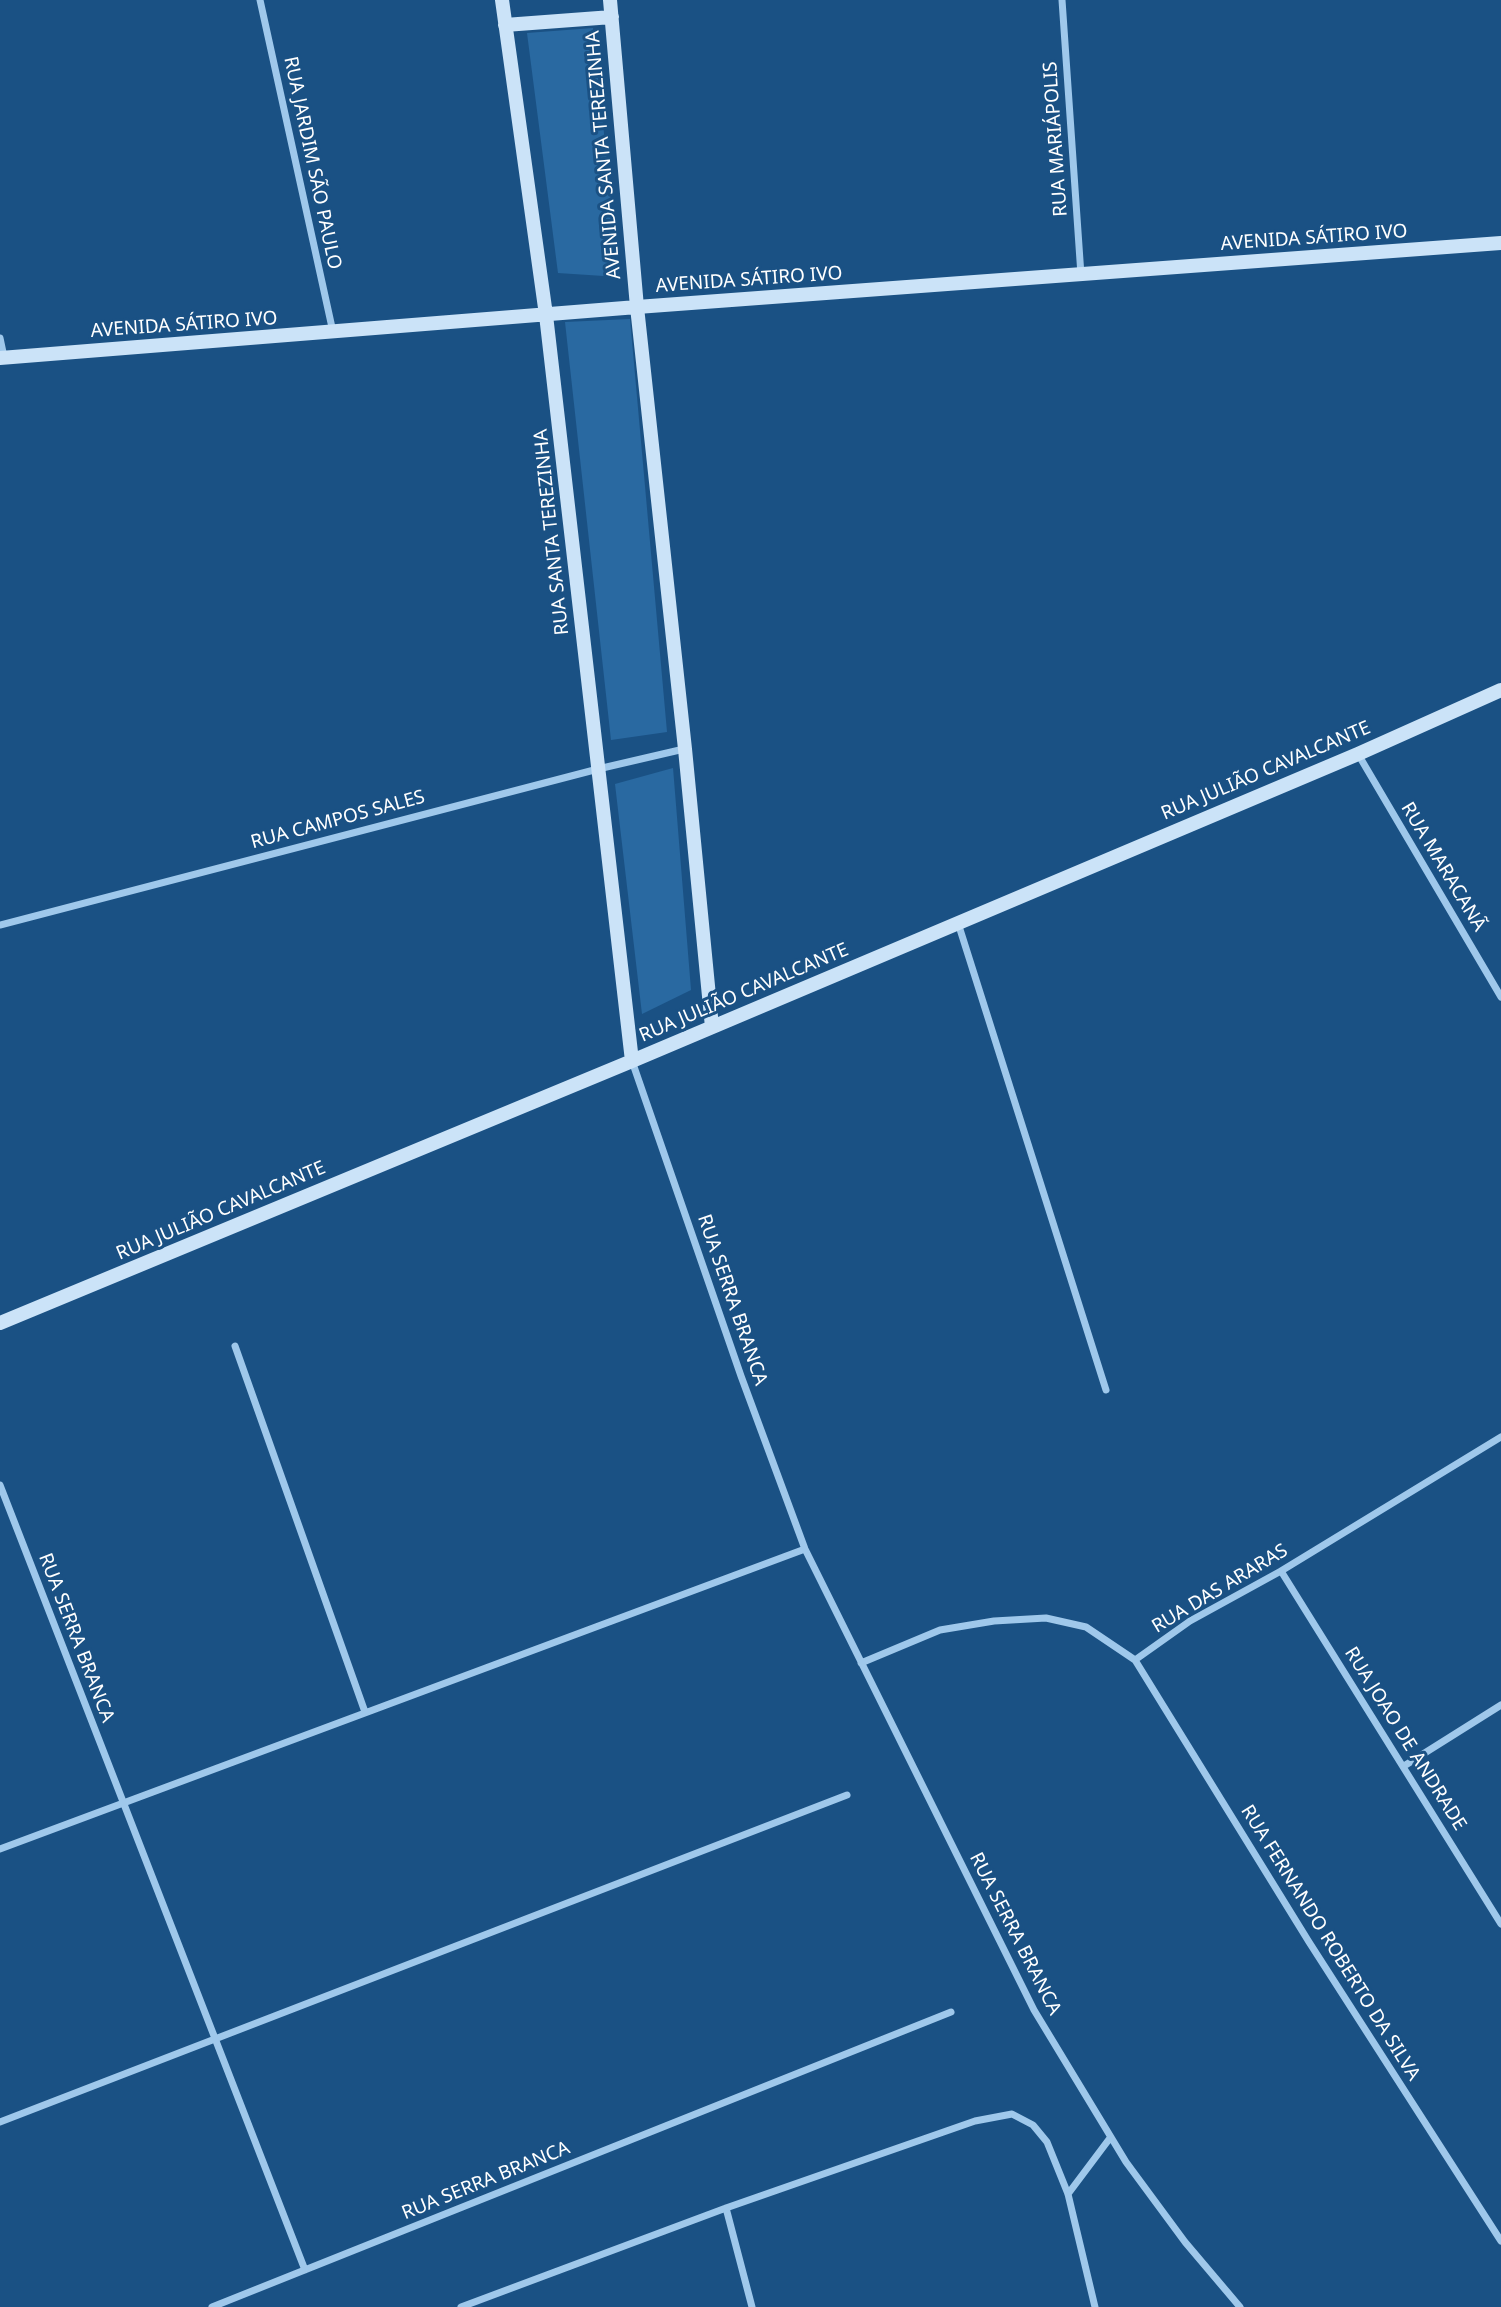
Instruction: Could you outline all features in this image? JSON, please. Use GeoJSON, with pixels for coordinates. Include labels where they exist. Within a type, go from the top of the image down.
{"type":"FeatureCollection","features":[{"type":"Feature","properties":{"kind":"main road","name":"RUA SANTA TEREZINHA"},"geometry":{"type":"LineString","coordinates":[[502,0],[546,315],[632,1061]]}},
{"type":"Feature","properties":{"kind":"main road","name":"AVENIDA SANTA TEREZINHA"},"geometry":{"type":"LineString","coordinates":[[610,0],[637,307]]}},
{"type":"Feature","properties":{"kind":"main road"},"geometry":{"type":"LineString","coordinates":[[505,25],[612,17]]}},
{"type":"Feature","properties":{"kind":"main road","name":"AVENIDA SÁTIRO IVO"},"geometry":{"type":"LineString","coordinates":[[2,357],[1501,243]]}},
{"type":"Feature","properties":{"kind":"main road"},"geometry":{"type":"LineString","coordinates":[[637,307],[712,1027]]}},
{"type":"Feature","properties":{"kind":"main road","name":"RUA JULIÃO CAVALCANTE"},"geometry":{"type":"LineString","coordinates":[[0,1324],[632,1061],[1358,754],[1501,690]]}},
{"type":"Feature","properties":{"kind":"street","name":"RUA JARDIM SÃO PAULO"},"geometry":{"type":"LineString","coordinates":[[260,0],[333,333]]}},
{"type":"Feature","properties":{"kind":"street","name":"RUA MARIÁPOLIS"},"geometry":{"type":"LineString","coordinates":[[1062,0],[1081,275]]}},
{"type":"Feature","properties":{"kind":"street"},"geometry":{"type":"LineString","coordinates":[[0,338],[2,357]]}},
{"type":"Feature","properties":{"kind":"street","name":"RUA CAMPOS SALES"},"geometry":{"type":"LineString","coordinates":[[0,925],[598,769],[685,749]]}},
{"type":"Feature","properties":{"kind":"street","name":"RUA MARACANÃ"},"geometry":{"type":"LineString","coordinates":[[1358,754],[1501,997]]}},
{"type":"Feature","properties":{"kind":"street"},"geometry":{"type":"LineString","coordinates":[[958,923],[1106,1390]]}},
{"type":"Feature","properties":{"kind":"street","name":"RUA SERRA BRANCA"},"geometry":{"type":"LineString","coordinates":[[632,1061],[741,1376],[805,1549],[1034,2010],[1110,2138],[1185,2242],[1240,2307]]}},
{"type":"Feature","properties":{"kind":"street"},"geometry":{"type":"LineString","coordinates":[[235,1346],[365,1712]]}},
{"type":"Feature","properties":{"kind":"street","name":"RUA DAS ARARAS"},"geometry":{"type":"LineString","coordinates":[[1135,1660],[1190,1621],[1281,1571],[1501,1437]]}},
{"type":"Feature","properties":{"kind":"street","name":"RUA SERRA BRANCA"},"geometry":{"type":"LineString","coordinates":[[0,1486],[305,2270]]}},
{"type":"Feature","properties":{"kind":"street"},"geometry":{"type":"LineString","coordinates":[[0,1849],[805,1549]]}},
{"type":"Feature","properties":{"kind":"street","name":"RUA JOAO DE ANDRADE"},"geometry":{"type":"LineString","coordinates":[[1281,1571],[1501,1924]]}},
{"type":"Feature","properties":{"kind":"street"},"geometry":{"type":"LineString","coordinates":[[861,1662],[940,1630],[994,1621],[1046,1618],[1086,1627],[1135,1660]]}},
{"type":"Feature","properties":{"kind":"street","name":"RUA FERNANDO ROBERTO DA SILVA"},"geometry":{"type":"LineString","coordinates":[[1135,1660],[1309,1942],[1501,2241]]}},
{"type":"Feature","properties":{"kind":"street"},"geometry":{"type":"LineString","coordinates":[[1404,1766],[1501,1705]]}},
{"type":"Feature","properties":{"kind":"street"},"geometry":{"type":"LineString","coordinates":[[0,2122],[846,1795]]}},
{"type":"Feature","properties":{"kind":"street","name":"RUA SERRA BRANCA"},"geometry":{"type":"LineString","coordinates":[[212,2307],[951,2012]]}},
{"type":"Feature","properties":{"kind":"street"},"geometry":{"type":"LineString","coordinates":[[461,2307],[726,2208],[975,2121],[1012,2114],[1033,2125],[1047,2141],[1068,2194],[1095,2307]]}},
{"type":"Feature","properties":{"kind":"street"},"geometry":{"type":"LineString","coordinates":[[1068,2194],[1110,2138]]}},
{"type":"Feature","properties":{"kind":"street"},"geometry":{"type":"LineString","coordinates":[[726,2208],[752,2307]]}},
{"type":"Feature","properties":{"kind":"shaded area"},"geometry":{"type":"Polygon","coordinates":[[[593,28],[619,277],[558,273],[527,33],[593,28]]]}},
{"type":"Feature","properties":{"kind":"shaded area"},"geometry":{"type":"Polygon","coordinates":[[[630,319],[667,732],[611,740],[565,322],[630,319]]]}},
{"type":"Feature","properties":{"kind":"shaded area"},"geometry":{"type":"Polygon","coordinates":[[[673,768],[691,990],[642,1014],[615,784],[673,768]]]}}]}
